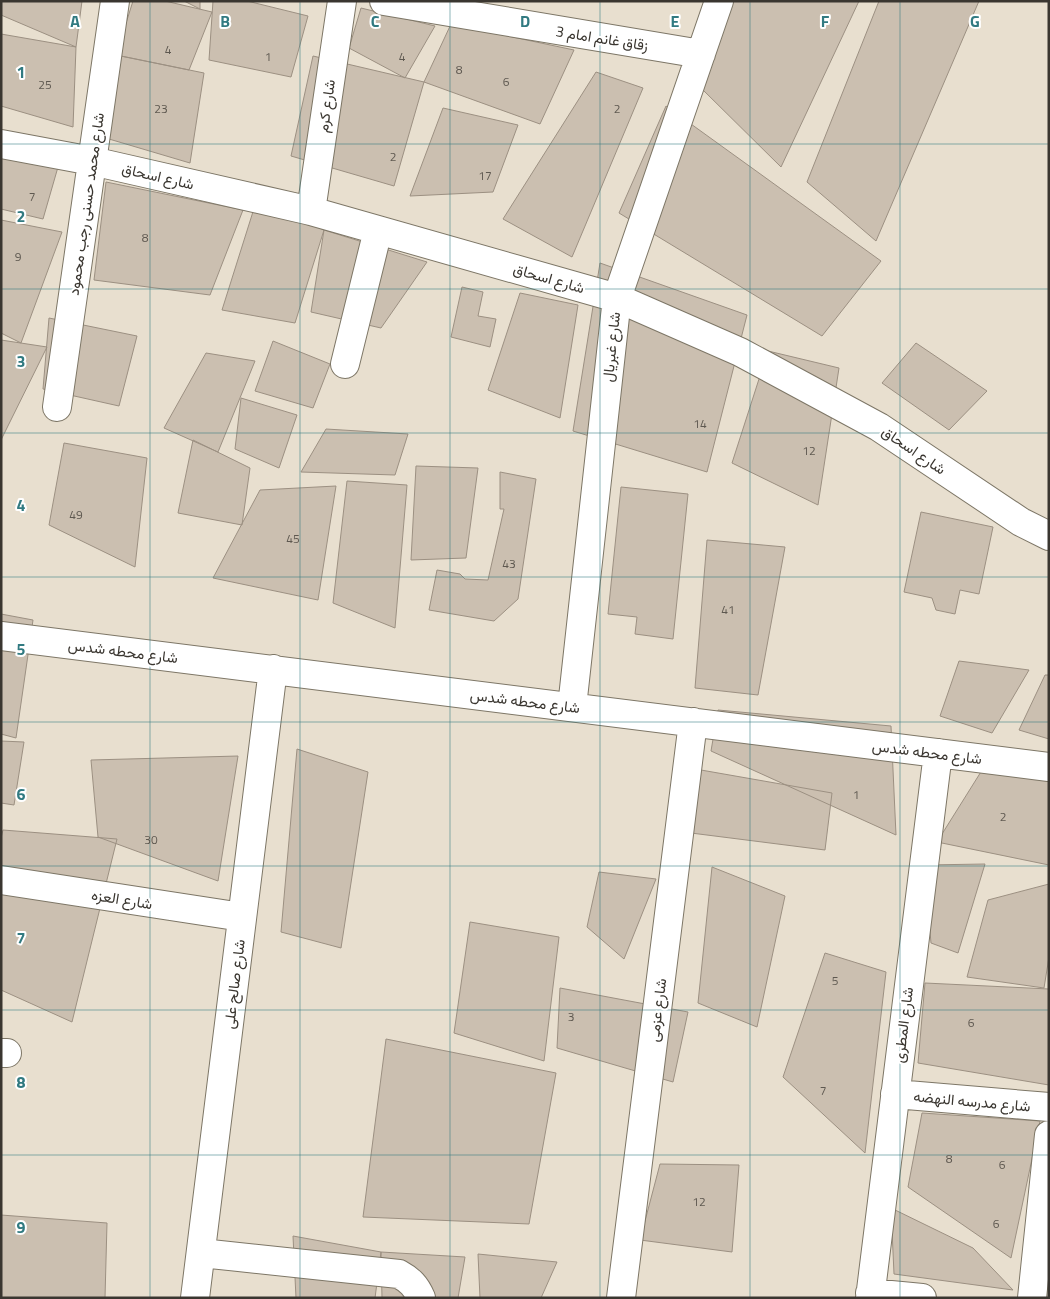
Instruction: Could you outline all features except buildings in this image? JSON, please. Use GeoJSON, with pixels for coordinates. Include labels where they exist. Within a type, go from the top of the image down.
{"type":"FeatureCollection","features":[{"type":"Feature","properties":{"kind":"street","name":"شارع محمد حسنى رجب محمود"},"geometry":{"type":"LineString","coordinates":[[57,407],[115,1]]}},
{"type":"Feature","properties":{"kind":"street","name":"شارع كرم"},"geometry":{"type":"LineString","coordinates":[[311,211],[342,1]]}},
{"type":"Feature","properties":{"kind":"street","name":"زقاق غانم امام 3"},"geometry":{"type":"LineString","coordinates":[[384,1],[701,54]]}},
{"type":"Feature","properties":{"kind":"street","name":"شارع غبريال"},"geometry":{"type":"LineString","coordinates":[[572,707],[617,298],[719,1]]}},
{"type":"Feature","properties":{"kind":"street","name":"شارع اسحاق"},"geometry":{"type":"LineString","coordinates":[[1,144],[92,161],[311,211],[617,298],[740,352],[880,427],[1022,522],[1049,536]]}},
{"type":"Feature","properties":{"kind":"street"},"geometry":{"type":"LineString","coordinates":[[345,364],[378,230]]}},
{"type":"Feature","properties":{"kind":"street","name":"شارع محطه شدس"},"geometry":{"type":"LineString","coordinates":[[1,636],[1049,767]]}},
{"type":"Feature","properties":{"kind":"street","name":"شارع صالح على"},"geometry":{"type":"LineString","coordinates":[[195,1298],[273,669]]}},
{"type":"Feature","properties":{"kind":"street","name":"شارع عزمى"},"geometry":{"type":"LineString","coordinates":[[621,1298],[693,722]]}},
{"type":"Feature","properties":{"kind":"street","name":"شارع المطرى"},"geometry":{"type":"LineString","coordinates":[[870,1295],[938,753]]}},
{"type":"Feature","properties":{"kind":"street","name":"شارع العزه"},"geometry":{"type":"LineString","coordinates":[[1,880],[242,917]]}},
{"type":"Feature","properties":{"kind":"street","name":"شارع مدرسه النهضه"},"geometry":{"type":"LineString","coordinates":[[895,1094],[1049,1107]]}},
{"type":"Feature","properties":{"kind":"street"},"geometry":{"type":"LineString","coordinates":[[1032,1298],[1049,1134]]}},
{"type":"Feature","properties":{"kind":"street"},"geometry":{"type":"LineString","coordinates":[[201,1252],[399,1274],[410,1280],[418,1290],[421,1298]]}},
{"type":"Feature","properties":{"kind":"street"},"geometry":{"type":"LineString","coordinates":[[870,1295],[922,1298]]}}]}
